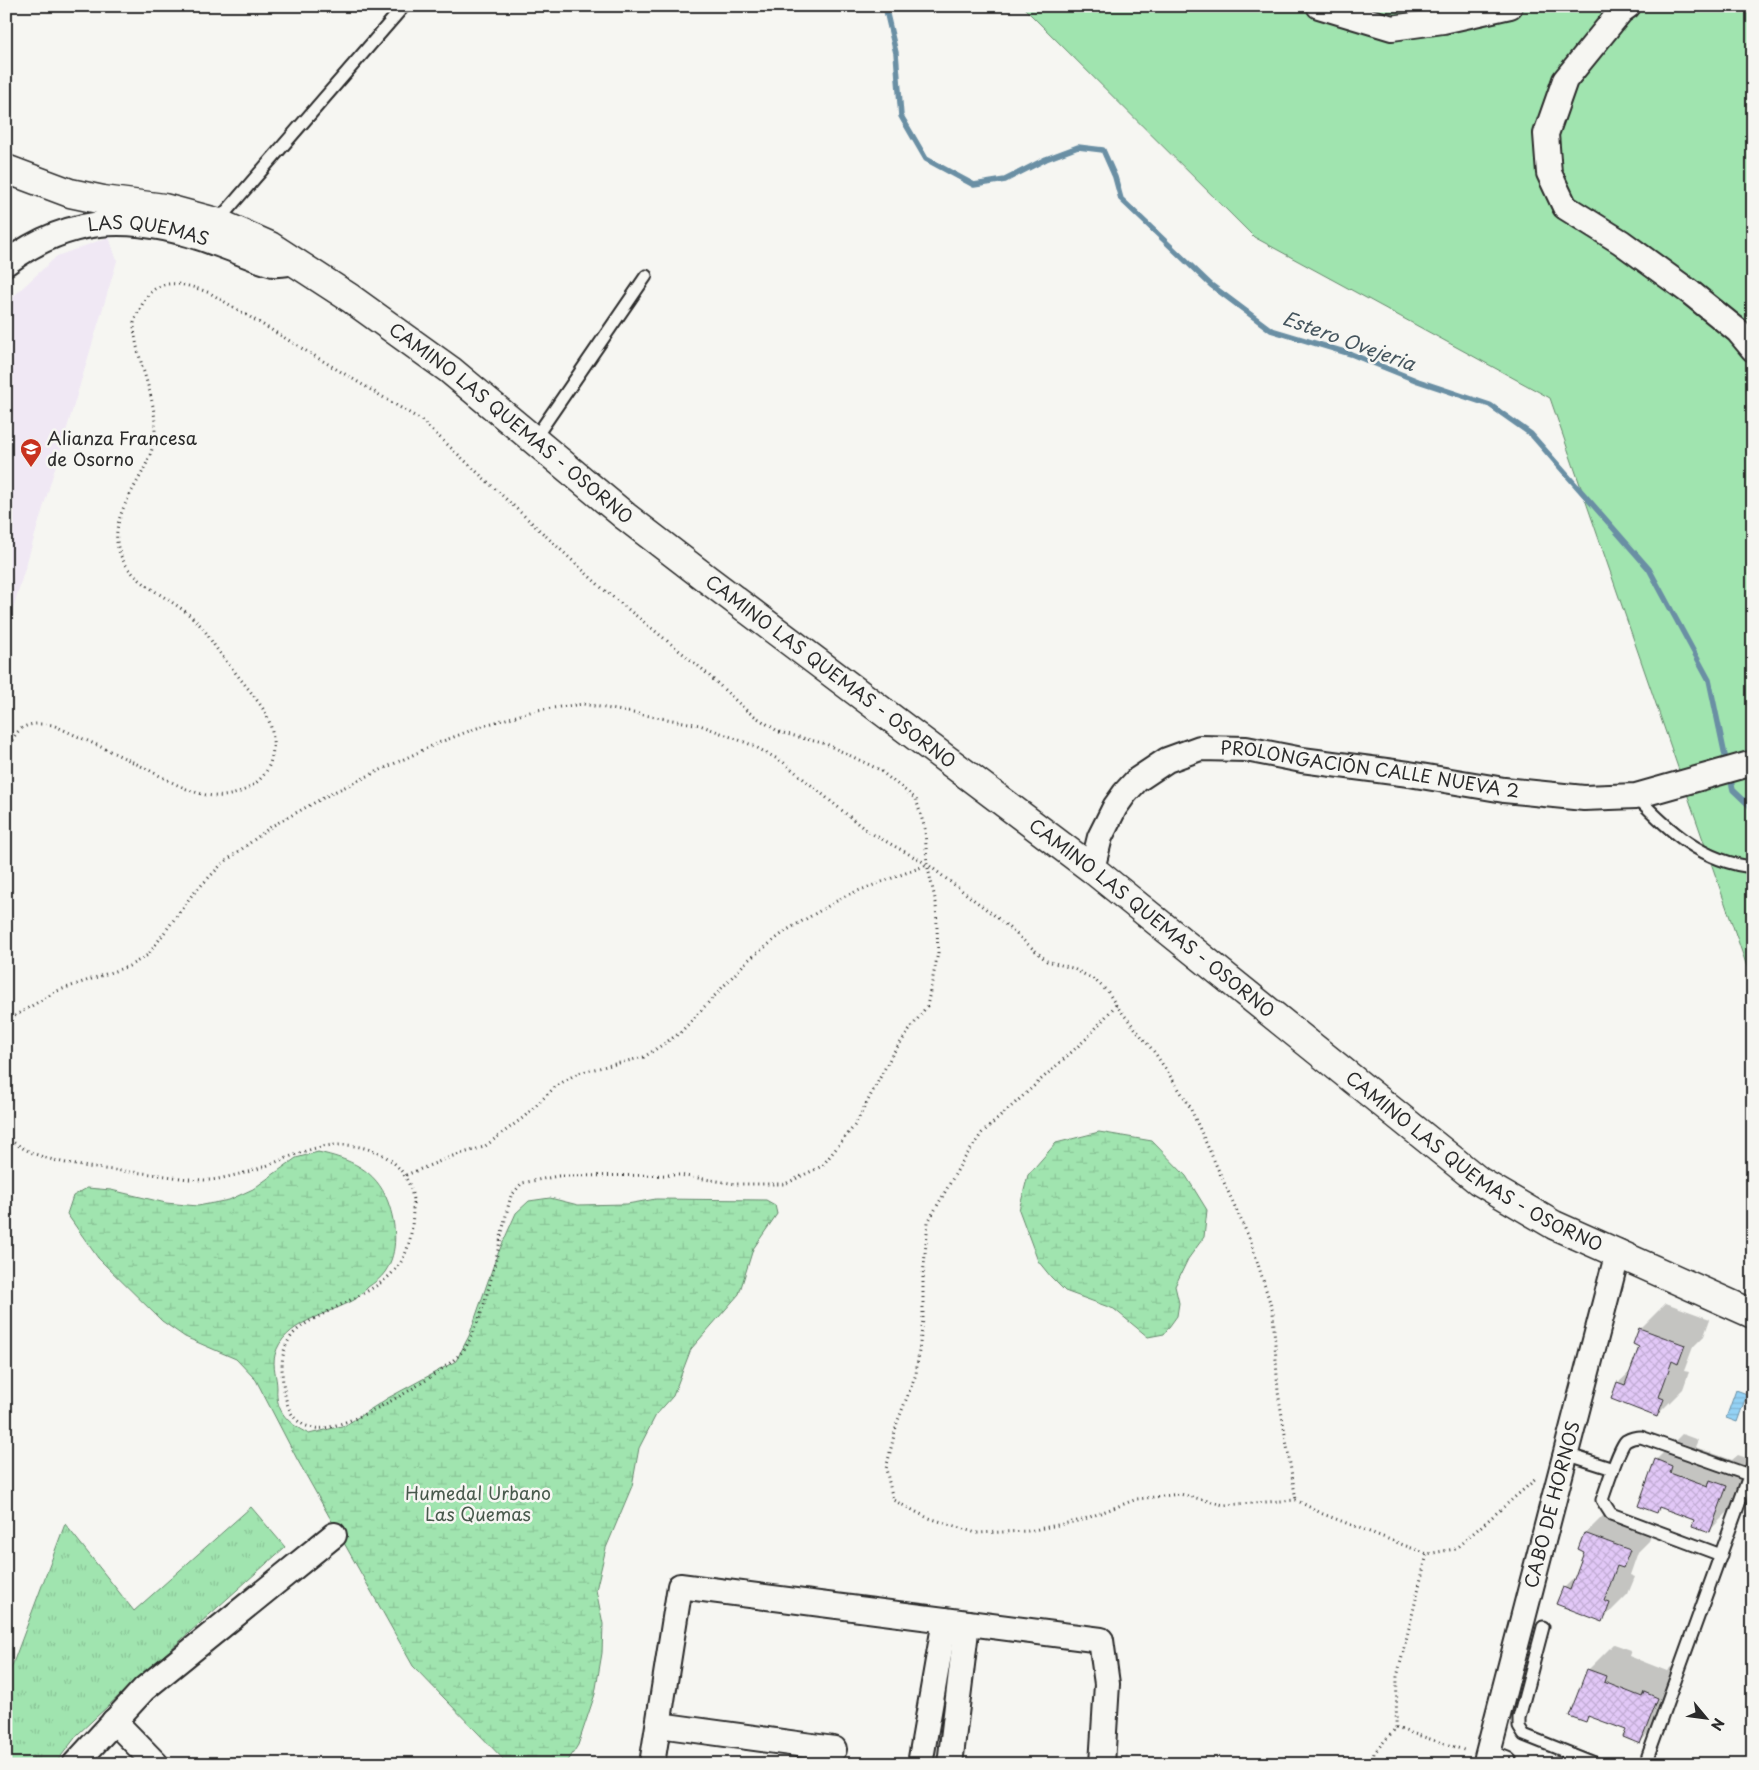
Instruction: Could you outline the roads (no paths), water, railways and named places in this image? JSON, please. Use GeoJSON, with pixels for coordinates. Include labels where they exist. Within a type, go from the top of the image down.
{"type":"FeatureCollection","features":[{"type":"Feature","properties":{"kind":"main road","name":"CAMINO LAS QUEMAS - OSORNO"},"geometry":{"type":"LineString","coordinates":[[6,169],[70,193],[103,200],[164,208],[216,222],[270,246],[295,262],[403,335],[535,438],[633,521],[1092,869],[1479,1181],[1554,1224],[1753,1314]]}},
{"type":"Feature","properties":{"kind":"street"},"geometry":{"type":"LineString","coordinates":[[1319,6],[1392,28],[1443,21],[1510,6]]}},
{"type":"Feature","properties":{"kind":"street"},"geometry":{"type":"LineString","coordinates":[[1628,6],[1621,11],[1565,80],[1546,134],[1549,173],[1565,207],[1621,242],[1691,293],[1738,331],[1753,349]]}},
{"type":"Feature","properties":{"kind":"street","name":"LAS QUEMAS"},"geometry":{"type":"LineString","coordinates":[[6,264],[40,242],[61,233],[90,226],[128,222],[172,228],[274,264],[295,262]]}},
{"type":"Feature","properties":{"kind":"street","name":"PROLONGACIÓN CALLE NUEVA 2"},"geometry":{"type":"LineString","coordinates":[[1092,869],[1100,837],[1110,814],[1137,780],[1166,760],[1200,748],[1246,750],[1504,790],[1584,798],[1636,796],[1752,763]]}},
{"type":"Feature","properties":{"kind":"street","name":"CABO DE HORNOS"},"geometry":{"type":"LineString","coordinates":[[1493,1762],[1566,1454],[1618,1252]]}},
{"type":"Feature","properties":{"kind":"street"},"geometry":{"type":"LineString","coordinates":[[75,1764],[144,1689],[334,1535]]}},
{"type":"Feature","properties":{"kind":"street"},"geometry":{"type":"LineString","coordinates":[[652,1764],[680,1586],[1101,1640],[1107,1684],[1102,1764]]}},
{"type":"Feature","properties":{"kind":"street"},"geometry":{"type":"LineString","coordinates":[[920,1764],[956,1621]]}},
{"type":"Feature","properties":{"kind":"street"},"geometry":{"type":"LineString","coordinates":[[950,1764],[956,1621]]}},
{"type":"Feature","properties":{"kind":"street"},"geometry":{"type":"LineString","coordinates":[[114,1720],[156,1764]]}},
{"type":"Feature","properties":{"kind":"street"},"geometry":{"type":"LineString","coordinates":[[659,1725],[834,1749]]}},
{"type":"Feature","properties":{"kind":"lane"},"geometry":{"type":"LineString","coordinates":[[216,222],[404,6]]}},
{"type":"Feature","properties":{"kind":"lane"},"geometry":{"type":"LineString","coordinates":[[535,438],[646,276]]}},
{"type":"Feature","properties":{"kind":"lane"},"geometry":{"type":"LineString","coordinates":[[1636,796],[1687,844],[1718,859],[1753,867]]}},
{"type":"Feature","properties":{"kind":"lane"},"geometry":{"type":"LineString","coordinates":[[1645,1764],[1721,1555],[1751,1470],[1641,1437],[1632,1438],[1624,1442],[1602,1500],[1611,1514],[1721,1555]]}},
{"type":"Feature","properties":{"kind":"lane"},"geometry":{"type":"LineString","coordinates":[[1566,1454],[1613,1469]]}},
{"type":"Feature","properties":{"kind":"lane"},"geometry":{"type":"LineString","coordinates":[[1543,1627],[1519,1718],[1520,1727],[1524,1735],[1597,1764]]}},
{"type":"Feature","properties":{"kind":"water"},"geometry":{"type":"Polygon","coordinates":[[[1736,1390],[1747,1394],[1737,1422],[1726,1418],[1736,1390]]]}},
{"type":"Feature","properties":{"kind":"waterway","name":"Estero Ovejeria"},"geometry":{"type":"LineString","coordinates":[[885,6],[896,53],[901,116],[926,159],[974,185],[1005,180],[1046,159],[1078,147],[1103,150],[1115,177],[1121,199],[1211,285],[1271,330],[1351,354],[1418,381],[1490,405],[1531,434],[1649,569],[1709,680],[1727,765]]}},
{"type":"Feature","properties":{"kind":"waterway","name":"Estero Ovejeria"},"geometry":{"type":"LineString","coordinates":[[1730,776],[1733,790],[1753,809]]}},
{"type":"Feature","properties":{"kind":"place","name":"Alianza Francesa de Osorno"},"geometry":{"type":"Point","coordinates":[31,468]}},
{"type":"Feature","properties":{"kind":"park label","name":"Humedal Urbano Las Quemas"},"geometry":{"type":"Point","coordinates":[478,1504]}}]}
